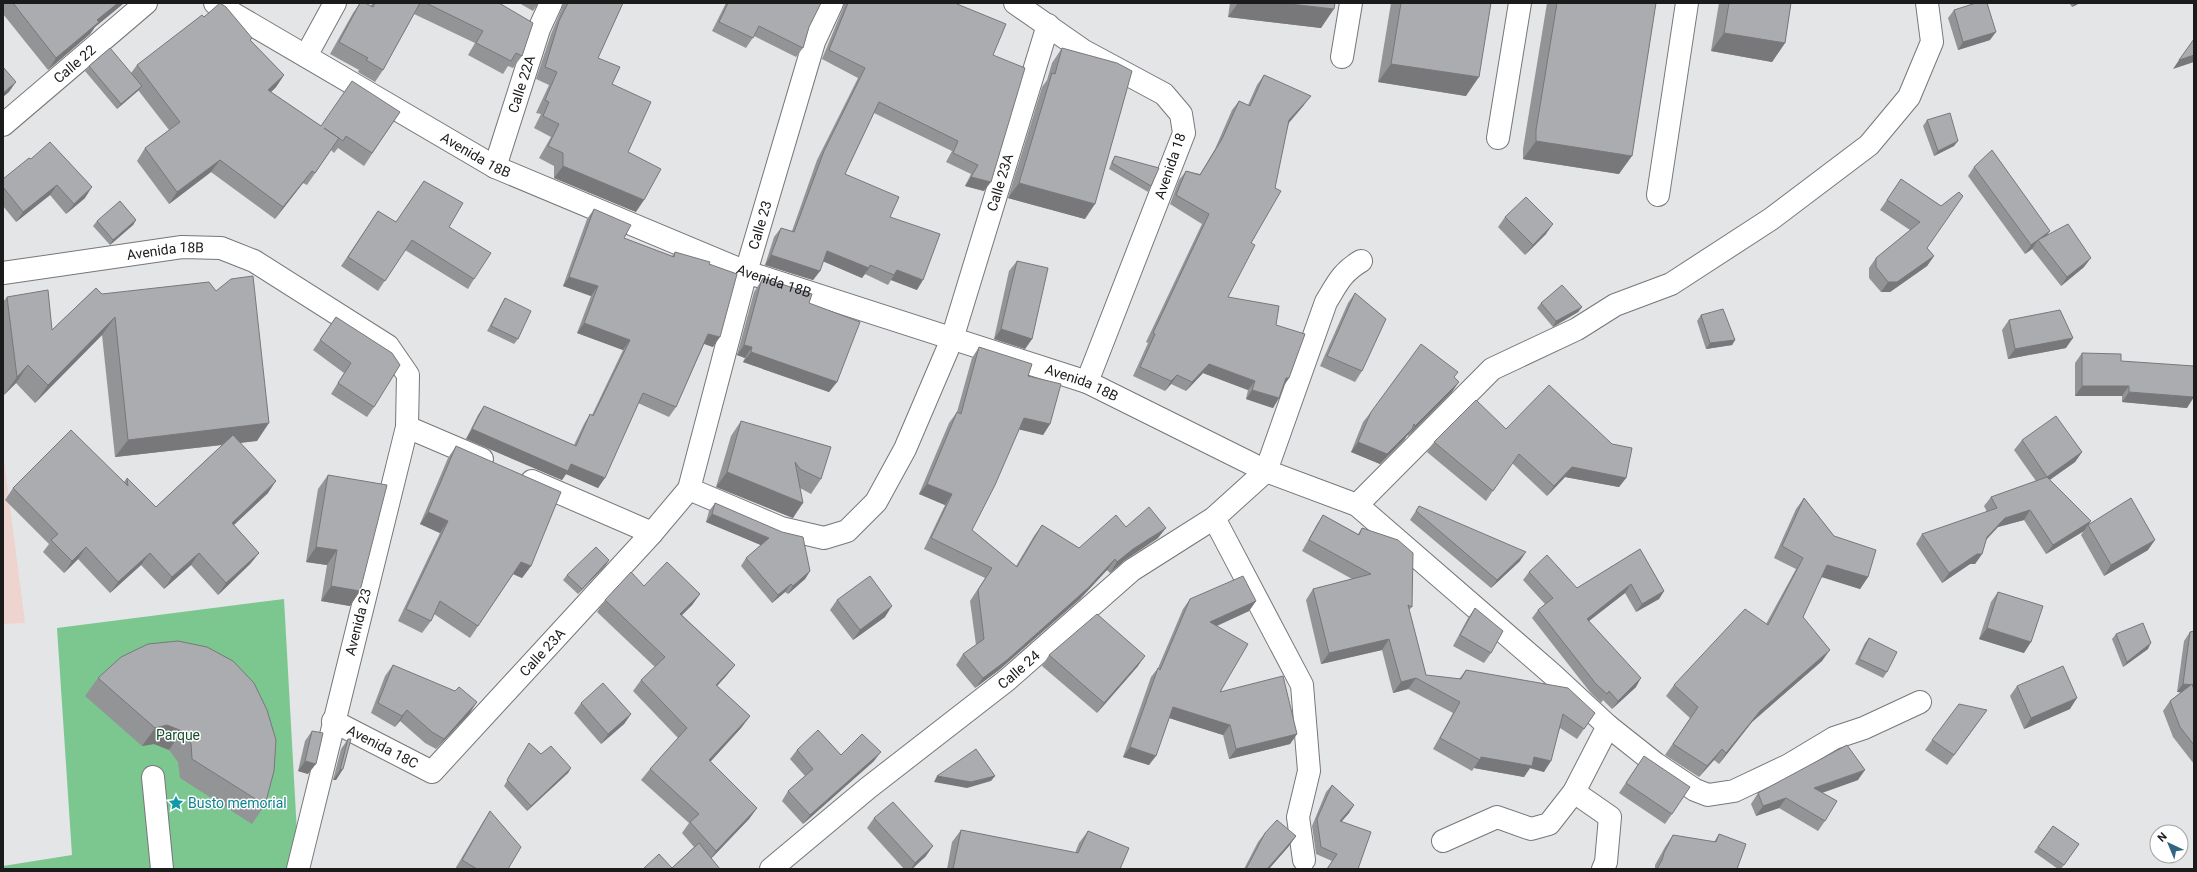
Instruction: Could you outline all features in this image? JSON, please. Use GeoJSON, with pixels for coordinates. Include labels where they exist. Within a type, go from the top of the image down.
{"type":"FeatureCollection","features":[{"type":"Feature","properties":{"kind":"street","name":"Calle 22"},"geometry":{"type":"LineString","coordinates":[[3,125],[146,3]]}},
{"type":"Feature","properties":{"kind":"street","name":"Avenida 18B"},"geometry":{"type":"LineString","coordinates":[[215,3],[495,167],[746,272],[1087,382],[1266,471],[1357,505]]}},
{"type":"Feature","properties":{"kind":"street"},"geometry":{"type":"LineString","coordinates":[[306,56],[335,3]]}},
{"type":"Feature","properties":{"kind":"street","name":"Calle 22A"},"geometry":{"type":"LineString","coordinates":[[495,167],[539,29],[551,3]]}},
{"type":"Feature","properties":{"kind":"street","name":"Calle 23"},"geometry":{"type":"LineString","coordinates":[[652,533],[689,489],[746,272],[814,42],[832,3]]}},
{"type":"Feature","properties":{"kind":"street","name":"Avenida 18"},"geometry":{"type":"LineString","coordinates":[[1015,3],[1084,51],[1164,94],[1181,114],[1184,133],[1087,382]]}},
{"type":"Feature","properties":{"kind":"street"},"geometry":{"type":"LineString","coordinates":[[1342,57],[1351,3]]}},
{"type":"Feature","properties":{"kind":"street"},"geometry":{"type":"LineString","coordinates":[[1498,138],[1520,3]]}},
{"type":"Feature","properties":{"kind":"street"},"geometry":{"type":"LineString","coordinates":[[1658,195],[1687,3]]}},
{"type":"Feature","properties":{"kind":"street"},"geometry":{"type":"LineString","coordinates":[[1920,702],[1864,728],[1834,738],[1788,765],[1734,791],[1708,795],[1695,790],[1656,764],[1608,726],[1552,674],[1357,505],[1492,369],[1577,329],[1615,305],[1671,284],[1771,219],[1869,145],[1909,97],[1932,42],[1927,3]]}},
{"type":"Feature","properties":{"kind":"street"},"geometry":{"type":"LineString","coordinates":[[520,18],[539,29]]}},
{"type":"Feature","properties":{"kind":"street","name":"Calle 23A"},"geometry":{"type":"LineString","coordinates":[[952,339],[1048,25]]}},
{"type":"Feature","properties":{"kind":"street","name":"Avenida 18B"},"geometry":{"type":"LineString","coordinates":[[3,273],[182,247],[221,248],[254,261],[388,346],[408,375]]}},
{"type":"Feature","properties":{"kind":"street"},"geometry":{"type":"LineString","coordinates":[[1266,471],[1326,302],[1339,279],[1348,269],[1361,261]]}},
{"type":"Feature","properties":{"kind":"street"},"geometry":{"type":"LineString","coordinates":[[689,489],[781,528],[824,538],[847,531],[876,502],[905,449],[952,339]]}},
{"type":"Feature","properties":{"kind":"street","name":"Avenida 23"},"geometry":{"type":"LineString","coordinates":[[298,869],[407,427],[408,375]]}},
{"type":"Feature","properties":{"kind":"street"},"geometry":{"type":"LineString","coordinates":[[407,427],[652,533]]}},
{"type":"Feature","properties":{"kind":"street","name":"Calle 24"},"geometry":{"type":"LineString","coordinates":[[771,869],[868,788],[1008,680],[1132,570],[1214,518],[1266,471]]}},
{"type":"Feature","properties":{"kind":"street"},"geometry":{"type":"LineString","coordinates":[[1214,518],[1302,685],[1309,771],[1298,817],[1304,860]]}},
{"type":"Feature","properties":{"kind":"street","name":"Calle 23A"},"geometry":{"type":"LineString","coordinates":[[432,772],[652,533]]}},
{"type":"Feature","properties":{"kind":"street","name":"Avenida 18C"},"geometry":{"type":"LineString","coordinates":[[334,720],[432,772]]}},
{"type":"Feature","properties":{"kind":"street"},"geometry":{"type":"LineString","coordinates":[[1443,841],[1497,817],[1531,829],[1549,824],[1574,792],[1608,726]]}},
{"type":"Feature","properties":{"kind":"street"},"geometry":{"type":"LineString","coordinates":[[153,777],[162,869]]}},
{"type":"Feature","properties":{"kind":"street"},"geometry":{"type":"LineString","coordinates":[[1574,792],[1610,817],[1606,862],[1603,869]]}},
{"type":"Feature","properties":{"kind":"shaded area"},"geometry":{"type":"Polygon","coordinates":[[[3,452],[25,623],[3,624],[3,452]]]}},
{"type":"Feature","properties":{"kind":"green space","name":"Parque"},"geometry":{"type":"Polygon","coordinates":[[[284,599],[299,869],[3,869],[3,866],[72,855],[57,628],[284,599]]]}},
{"type":"Feature","properties":{"kind":"building"},"geometry":{"type":"Polygon","coordinates":[[[13,3],[118,3],[97,20],[99,22],[56,58],[13,3]]]}},
{"type":"Feature","properties":{"kind":"building"},"geometry":{"type":"Polygon","coordinates":[[[220,3],[226,7],[252,38],[250,40],[284,75],[268,90],[321,126],[352,81],[400,112],[372,153],[346,136],[343,141],[339,138],[315,173],[312,171],[283,207],[220,160],[177,192],[145,148],[180,122],[137,65],[202,15],[204,17],[220,3]]]}},
{"type":"Feature","properties":{"kind":"building"},"geometry":{"type":"Polygon","coordinates":[[[360,3],[365,3],[373,7],[375,3],[420,3],[383,70],[366,60],[368,58],[339,42],[360,3]]]}},
{"type":"Feature","properties":{"kind":"building"},"geometry":{"type":"Polygon","coordinates":[[[426,3],[499,3],[533,23],[522,56],[516,53],[511,61],[476,43],[483,31],[426,3]]]}},
{"type":"Feature","properties":{"kind":"building"},"geometry":{"type":"Polygon","coordinates":[[[568,3],[623,3],[598,58],[620,67],[612,84],[651,102],[628,152],[661,169],[644,200],[563,166],[563,153],[548,146],[559,124],[543,116],[549,102],[545,100],[557,72],[545,67],[559,21],[568,3]]]}},
{"type":"Feature","properties":{"kind":"building"},"geometry":{"type":"Polygon","coordinates":[[[728,3],[821,3],[809,27],[803,48],[759,26],[753,38],[719,22],[728,3]]]}},
{"type":"Feature","properties":{"kind":"building"},"geometry":{"type":"Polygon","coordinates":[[[848,3],[957,3],[1006,24],[993,55],[1025,68],[991,182],[971,177],[978,165],[953,153],[958,141],[879,102],[845,174],[899,197],[890,217],[940,234],[923,280],[897,270],[894,275],[870,265],[869,268],[827,251],[820,271],[771,255],[781,228],[794,232],[824,151],[865,68],[829,50],[848,3]]]}},
{"type":"Feature","properties":{"kind":"building"},"geometry":{"type":"Polygon","coordinates":[[[1281,3],[1335,3],[1334,9],[1281,3]]]}},
{"type":"Feature","properties":{"kind":"building"},"geometry":{"type":"Polygon","coordinates":[[[1401,3],[1491,3],[1479,77],[1391,64],[1401,3]]]}},
{"type":"Feature","properties":{"kind":"building"},"geometry":{"type":"Polygon","coordinates":[[[1557,3],[1656,3],[1632,156],[1536,141],[1536,130],[1557,3]]]}},
{"type":"Feature","properties":{"kind":"building"},"geometry":{"type":"Polygon","coordinates":[[[1729,3],[1791,3],[1785,43],[1724,33],[1729,3]]]}},
{"type":"Feature","properties":{"kind":"building"},"geometry":{"type":"Polygon","coordinates":[[[1976,3],[1987,3],[1996,32],[1963,42],[1954,10],[1976,3]]]}},
{"type":"Feature","properties":{"kind":"building"},"geometry":{"type":"Polygon","coordinates":[[[2194,39],[2194,55],[2179,60],[2194,39]]]}},
{"type":"Feature","properties":{"kind":"building"},"geometry":{"type":"Polygon","coordinates":[[[110,48],[142,86],[121,104],[89,66],[110,48]]]}},
{"type":"Feature","properties":{"kind":"building"},"geometry":{"type":"Polygon","coordinates":[[[1062,48],[1117,63],[1132,71],[1095,204],[1019,183],[1052,73],[1055,74],[1062,48]]]}},
{"type":"Feature","properties":{"kind":"building"},"geometry":{"type":"Polygon","coordinates":[[[3,67],[16,82],[3,93],[3,67]]]}},
{"type":"Feature","properties":{"kind":"building"},"geometry":{"type":"Polygon","coordinates":[[[1264,75],[1311,96],[1289,120],[1275,188],[1281,191],[1251,243],[1255,245],[1228,297],[1279,306],[1276,325],[1305,334],[1289,378],[1286,378],[1279,398],[1252,390],[1255,381],[1209,364],[1192,382],[1177,375],[1171,381],[1140,367],[1155,334],[1153,333],[1209,214],[1176,195],[1186,171],[1200,175],[1222,139],[1239,101],[1250,106],[1264,75]]]}},
{"type":"Feature","properties":{"kind":"building"},"geometry":{"type":"Polygon","coordinates":[[[1950,113],[1958,141],[1938,151],[1927,120],[1950,113]]]}},
{"type":"Feature","properties":{"kind":"building"},"geometry":{"type":"Polygon","coordinates":[[[50,142],[92,187],[74,204],[57,185],[23,212],[3,187],[3,179],[29,158],[31,159],[50,142]]]}},
{"type":"Feature","properties":{"kind":"building"},"geometry":{"type":"Polygon","coordinates":[[[1992,150],[2050,231],[2031,245],[1974,167],[1992,150]]]}},
{"type":"Feature","properties":{"kind":"building"},"geometry":{"type":"Polygon","coordinates":[[[1115,156],[1159,168],[1151,186],[1112,163],[1115,156]]]}},
{"type":"Feature","properties":{"kind":"building"},"geometry":{"type":"Polygon","coordinates":[[[1901,179],[1941,206],[1959,192],[1963,196],[1927,248],[1934,256],[1897,282],[1888,282],[1876,267],[1876,258],[1920,222],[1887,200],[1901,179]]]}},
{"type":"Feature","properties":{"kind":"building"},"geometry":{"type":"Polygon","coordinates":[[[424,181],[463,203],[449,227],[491,253],[474,279],[412,240],[385,281],[348,257],[378,211],[396,222],[424,181]]]}},
{"type":"Feature","properties":{"kind":"building"},"geometry":{"type":"Polygon","coordinates":[[[1526,197],[1553,224],[1533,245],[1505,217],[1526,197]]]}},
{"type":"Feature","properties":{"kind":"building"},"geometry":{"type":"Polygon","coordinates":[[[120,201],[136,220],[113,240],[97,221],[120,201]]]}},
{"type":"Feature","properties":{"kind":"building"},"geometry":{"type":"Polygon","coordinates":[[[594,209],[631,225],[624,238],[674,257],[675,252],[710,262],[709,264],[737,274],[720,337],[708,334],[676,407],[643,393],[605,478],[571,464],[568,471],[472,429],[484,406],[576,446],[590,414],[593,416],[630,340],[584,323],[598,286],[569,277],[594,209]]]}},
{"type":"Feature","properties":{"kind":"building"},"geometry":{"type":"Polygon","coordinates":[[[2068,224],[2091,258],[2067,277],[2038,240],[2068,224]]]}},
{"type":"Feature","properties":{"kind":"building"},"geometry":{"type":"Polygon","coordinates":[[[1017,261],[1048,268],[1032,339],[1001,329],[1017,261]]]}},
{"type":"Feature","properties":{"kind":"building"},"geometry":{"type":"Polygon","coordinates":[[[253,276],[269,423],[128,440],[115,317],[48,385],[28,365],[17,377],[7,297],[48,290],[52,330],[96,288],[102,294],[209,282],[216,291],[231,279],[253,276]]]}},
{"type":"Feature","properties":{"kind":"building"},"geometry":{"type":"Polygon","coordinates":[[[763,278],[812,294],[809,303],[860,322],[837,382],[751,352],[752,347],[744,345],[763,278]]]}},
{"type":"Feature","properties":{"kind":"building"},"geometry":{"type":"Polygon","coordinates":[[[1562,285],[1582,307],[1556,321],[1541,303],[1562,285]]]}},
{"type":"Feature","properties":{"kind":"building"},"geometry":{"type":"Polygon","coordinates":[[[1355,293],[1386,319],[1362,371],[1327,356],[1355,293]]]}},
{"type":"Feature","properties":{"kind":"building"},"geometry":{"type":"Polygon","coordinates":[[[505,298],[531,311],[518,339],[491,326],[505,298]]]}},
{"type":"Feature","properties":{"kind":"building"},"geometry":{"type":"Polygon","coordinates":[[[1723,309],[1735,340],[1710,343],[1701,315],[1723,309]]]}},
{"type":"Feature","properties":{"kind":"building"},"geometry":{"type":"Polygon","coordinates":[[[2060,310],[2073,338],[2015,349],[2009,320],[2060,310]]]}},
{"type":"Feature","properties":{"kind":"building"},"geometry":{"type":"Polygon","coordinates":[[[336,317],[392,353],[400,365],[374,407],[338,383],[351,363],[320,340],[336,317]]]}},
{"type":"Feature","properties":{"kind":"building"},"geometry":{"type":"Polygon","coordinates":[[[1421,344],[1458,372],[1454,377],[1459,382],[1415,426],[1414,424],[1412,429],[1387,454],[1358,442],[1371,412],[1421,344]]]}},
{"type":"Feature","properties":{"kind":"building"},"geometry":{"type":"Polygon","coordinates":[[[979,347],[1032,364],[1028,376],[1061,384],[1050,424],[1024,418],[995,485],[972,530],[1017,567],[1042,525],[1079,548],[1116,515],[1126,527],[1149,507],[1166,528],[1133,549],[1117,562],[1115,559],[1088,588],[1007,660],[983,678],[963,654],[984,639],[978,590],[992,568],[931,538],[952,494],[927,484],[957,412],[961,414],[979,347]]]}},
{"type":"Feature","properties":{"kind":"building"},"geometry":{"type":"Polygon","coordinates":[[[2082,353],[2121,354],[2121,361],[2194,366],[2194,397],[2129,392],[2129,386],[2082,386],[2082,353]]]}},
{"type":"Feature","properties":{"kind":"building"},"geometry":{"type":"Polygon","coordinates":[[[1549,385],[1612,444],[1632,448],[1626,478],[1572,467],[1554,486],[1519,454],[1493,491],[1434,442],[1476,400],[1506,429],[1549,385]]]}},
{"type":"Feature","properties":{"kind":"building"},"geometry":{"type":"Polygon","coordinates":[[[2056,416],[2082,452],[2047,477],[2022,440],[2056,416]]]}},
{"type":"Feature","properties":{"kind":"building"},"geometry":{"type":"Polygon","coordinates":[[[741,421],[831,447],[821,479],[800,469],[795,462],[803,503],[727,472],[741,421]]]}},
{"type":"Feature","properties":{"kind":"building"},"geometry":{"type":"Polygon","coordinates":[[[71,430],[128,486],[127,478],[156,507],[233,435],[276,481],[232,523],[259,553],[226,583],[199,553],[172,577],[150,553],[118,582],[86,547],[72,561],[51,540],[58,534],[13,488],[71,430]]]}},
{"type":"Feature","properties":{"kind":"building"},"geometry":{"type":"Polygon","coordinates":[[[456,446],[561,492],[531,566],[521,562],[478,626],[440,601],[431,621],[406,609],[448,521],[428,512],[456,446]]]}},
{"type":"Feature","properties":{"kind":"building"},"geometry":{"type":"Polygon","coordinates":[[[328,475],[387,485],[360,591],[331,586],[337,550],[316,547],[328,475]]]}},
{"type":"Feature","properties":{"kind":"building"},"geometry":{"type":"Polygon","coordinates":[[[2047,477],[2091,521],[2053,545],[2030,510],[2005,518],[1987,537],[1982,554],[1977,554],[1949,573],[1922,534],[1997,508],[1991,497],[2047,477]]]}},
{"type":"Feature","properties":{"kind":"building"},"geometry":{"type":"Polygon","coordinates":[[[1804,498],[1834,536],[1876,550],[1868,577],[1827,565],[1803,617],[1830,650],[1760,711],[1726,753],[1722,749],[1707,766],[1673,744],[1698,707],[1674,685],[1745,609],[1768,625],[1803,558],[1782,546],[1804,498]]]}},
{"type":"Feature","properties":{"kind":"building"},"geometry":{"type":"Polygon","coordinates":[[[2131,498],[2155,540],[2111,565],[2088,525],[2131,498]]]}},
{"type":"Feature","properties":{"kind":"building"},"geometry":{"type":"Polygon","coordinates":[[[715,503],[782,532],[803,537],[810,571],[793,586],[791,584],[778,595],[746,558],[769,538],[712,514],[715,503]]]}},
{"type":"Feature","properties":{"kind":"building"},"geometry":{"type":"Polygon","coordinates":[[[1419,506],[1526,552],[1497,580],[1416,511],[1419,506]]]}},
{"type":"Feature","properties":{"kind":"building"},"geometry":{"type":"Polygon","coordinates":[[[1323,515],[1359,535],[1362,528],[1398,540],[1413,553],[1412,607],[1408,605],[1426,675],[1461,679],[1466,670],[1568,688],[1595,713],[1584,729],[1563,714],[1551,761],[1534,757],[1532,766],[1481,757],[1480,760],[1440,738],[1460,702],[1416,678],[1401,682],[1389,639],[1329,653],[1313,589],[1371,574],[1309,540],[1323,515]]]}},
{"type":"Feature","properties":{"kind":"building"},"geometry":{"type":"Polygon","coordinates":[[[596,547],[609,560],[582,589],[567,575],[596,547]]]}},
{"type":"Feature","properties":{"kind":"building"},"geometry":{"type":"Polygon","coordinates":[[[1640,549],[1664,591],[1642,604],[1631,584],[1587,619],[1641,678],[1618,701],[1609,691],[1607,694],[1596,684],[1538,610],[1553,598],[1529,572],[1547,555],[1577,588],[1640,549]]]}},
{"type":"Feature","properties":{"kind":"building"},"geometry":{"type":"Polygon","coordinates":[[[667,562],[700,594],[680,614],[735,665],[716,685],[750,716],[709,760],[757,808],[716,851],[690,822],[699,814],[650,769],[687,728],[641,680],[665,657],[605,600],[631,572],[644,586],[667,562]]]}},
{"type":"Feature","properties":{"kind":"building"},"geometry":{"type":"Polygon","coordinates":[[[870,576],[892,606],[860,630],[837,600],[870,576]]]}},
{"type":"Feature","properties":{"kind":"building"},"geometry":{"type":"Polygon","coordinates":[[[1243,576],[1256,601],[1210,622],[1248,644],[1220,692],[1283,676],[1297,734],[1236,749],[1230,725],[1173,707],[1156,756],[1130,747],[1158,668],[1160,670],[1190,599],[1243,576]]]}},
{"type":"Feature","properties":{"kind":"building"},"geometry":{"type":"Polygon","coordinates":[[[1998,592],[2043,606],[2031,642],[1987,628],[1998,592]]]}},
{"type":"Feature","properties":{"kind":"building"},"geometry":{"type":"Polygon","coordinates":[[[1475,608],[1503,631],[1491,653],[1460,635],[1475,608]]]}},
{"type":"Feature","properties":{"kind":"building"},"geometry":{"type":"Polygon","coordinates":[[[1097,614],[1145,656],[1104,703],[1049,655],[1097,614]]]}},
{"type":"Feature","properties":{"kind":"building"},"geometry":{"type":"Polygon","coordinates":[[[2143,623],[2151,643],[2127,662],[2116,634],[2143,623]]]}},
{"type":"Feature","properties":{"kind":"building"},"geometry":{"type":"Polygon","coordinates":[[[2194,631],[2194,685],[2183,684],[2190,632],[2194,631]]]}},
{"type":"Feature","properties":{"kind":"building"},"geometry":{"type":"Polygon","coordinates":[[[1869,638],[1897,652],[1887,672],[1859,659],[1869,638]]]}},
{"type":"Feature","properties":{"kind":"building"},"geometry":{"type":"Polygon","coordinates":[[[178,641],[207,647],[233,661],[254,683],[267,710],[276,740],[274,771],[265,805],[192,759],[191,743],[182,731],[167,725],[155,728],[98,678],[121,657],[148,644],[178,641]]]}},
{"type":"Feature","properties":{"kind":"building"},"geometry":{"type":"Polygon","coordinates":[[[393,665],[455,691],[459,687],[477,702],[444,739],[432,732],[407,710],[402,716],[378,703],[393,665]]]}},
{"type":"Feature","properties":{"kind":"building"},"geometry":{"type":"Polygon","coordinates":[[[2063,666],[2077,698],[2031,718],[2017,686],[2063,666]]]}},
{"type":"Feature","properties":{"kind":"building"},"geometry":{"type":"Polygon","coordinates":[[[603,683],[631,714],[608,734],[581,703],[603,683]]]}},
{"type":"Feature","properties":{"kind":"building"},"geometry":{"type":"Polygon","coordinates":[[[2192,684],[2194,690],[2194,745],[2180,727],[2170,701],[2192,684]]]}},
{"type":"Feature","properties":{"kind":"building"},"geometry":{"type":"Polygon","coordinates":[[[1959,704],[1987,710],[1954,755],[1932,740],[1959,704]]]}},
{"type":"Feature","properties":{"kind":"building"},"geometry":{"type":"Polygon","coordinates":[[[818,730],[841,755],[862,734],[881,752],[810,815],[788,791],[813,769],[797,750],[818,730]]]}},
{"type":"Feature","properties":{"kind":"building"},"geometry":{"type":"Polygon","coordinates":[[[312,731],[323,733],[316,764],[305,761],[312,731]]]}},
{"type":"Feature","properties":{"kind":"building"},"geometry":{"type":"Polygon","coordinates":[[[348,739],[351,739],[343,769],[340,770],[348,739]]]}},
{"type":"Feature","properties":{"kind":"building"},"geometry":{"type":"Polygon","coordinates":[[[529,743],[541,754],[551,746],[571,768],[531,806],[507,780],[529,743]]]}},
{"type":"Feature","properties":{"kind":"building"},"geometry":{"type":"Polygon","coordinates":[[[1847,745],[1865,770],[1814,788],[1837,801],[1825,821],[1786,798],[1763,806],[1758,793],[1847,745]]]}},
{"type":"Feature","properties":{"kind":"building"},"geometry":{"type":"Polygon","coordinates":[[[976,749],[995,776],[971,782],[937,776],[976,749]]]}},
{"type":"Feature","properties":{"kind":"building"},"geometry":{"type":"Polygon","coordinates":[[[1644,756],[1690,787],[1672,814],[1626,783],[1644,756]]]}},
{"type":"Feature","properties":{"kind":"building"},"geometry":{"type":"Polygon","coordinates":[[[1332,785],[1354,805],[1340,821],[1371,832],[1358,869],[1327,869],[1337,854],[1321,847],[1317,819],[1332,785]]]}},
{"type":"Feature","properties":{"kind":"building"},"geometry":{"type":"Polygon","coordinates":[[[893,802],[933,846],[915,863],[874,818],[893,802]]]}},
{"type":"Feature","properties":{"kind":"building"},"geometry":{"type":"Polygon","coordinates":[[[490,811],[521,847],[508,869],[477,869],[462,860],[490,811]]]}},
{"type":"Feature","properties":{"kind":"building"},"geometry":{"type":"Polygon","coordinates":[[[1277,820],[1296,836],[1267,869],[1246,869],[1265,833],[1277,820]]]}},
{"type":"Feature","properties":{"kind":"building"},"geometry":{"type":"Polygon","coordinates":[[[2053,826],[2079,844],[2064,865],[2038,847],[2053,826]]]}},
{"type":"Feature","properties":{"kind":"building"},"geometry":{"type":"Polygon","coordinates":[[[961,830],[1078,853],[1088,831],[1129,848],[1120,869],[953,869],[961,830]]]}},
{"type":"Feature","properties":{"kind":"building"},"geometry":{"type":"Polygon","coordinates":[[[1719,834],[1746,844],[1737,869],[1657,869],[1673,835],[1716,842],[1719,834]]]}},
{"type":"Feature","properties":{"kind":"building"},"geometry":{"type":"Polygon","coordinates":[[[699,843],[720,869],[643,869],[659,854],[672,868],[699,843]]]}},
{"type":"Feature","properties":{"kind":"place","name":"Busto memorial"},"geometry":{"type":"Point","coordinates":[176,803]}}]}
